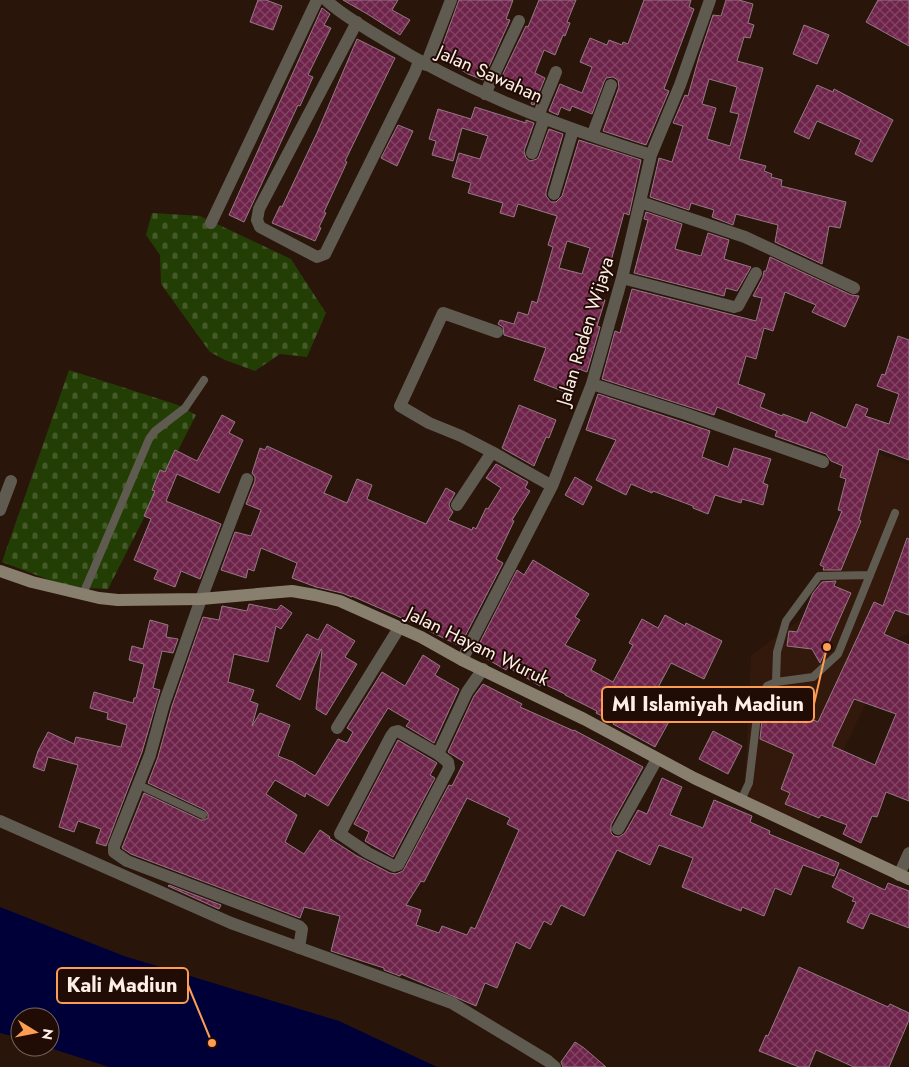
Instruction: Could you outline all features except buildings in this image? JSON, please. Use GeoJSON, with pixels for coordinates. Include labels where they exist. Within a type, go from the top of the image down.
{"type":"FeatureCollection","features":[{"type":"Feature","properties":{"kind":"main road","name":"Jalan Hayam Wuruk"},"geometry":{"type":"LineString","coordinates":[[0,571],[32,582],[99,598],[118,600],[201,599],[292,591],[340,602],[421,637],[462,660],[584,720],[694,778],[904,877]]}},
{"type":"Feature","properties":{"kind":"street"},"geometry":{"type":"LineString","coordinates":[[211,222],[316,0]]}},
{"type":"Feature","properties":{"kind":"street","name":"Jalan Sawahan"},"geometry":{"type":"LineString","coordinates":[[326,0],[356,22],[422,63],[485,94],[573,130],[651,155]]}},
{"type":"Feature","properties":{"kind":"street"},"geometry":{"type":"LineString","coordinates":[[356,22],[259,209],[257,220],[260,227],[317,257],[325,254],[415,72],[422,63],[451,0]]}},
{"type":"Feature","properties":{"kind":"street","name":"Jalan Raden Wijaya"},"geometry":{"type":"LineString","coordinates":[[462,660],[552,486],[592,384],[622,278],[651,155],[680,85],[710,0]]}},
{"type":"Feature","properties":{"kind":"street"},"geometry":{"type":"LineString","coordinates":[[485,94],[519,21]]}},
{"type":"Feature","properties":{"kind":"street"},"geometry":{"type":"LineString","coordinates":[[532,153],[541,117],[556,72]]}},
{"type":"Feature","properties":{"kind":"street"},"geometry":{"type":"LineString","coordinates":[[592,136],[611,85]]}},
{"type":"Feature","properties":{"kind":"street"},"geometry":{"type":"LineString","coordinates":[[554,194],[573,130]]}},
{"type":"Feature","properties":{"kind":"street"},"geometry":{"type":"LineString","coordinates":[[640,202],[745,237],[854,288]]}},
{"type":"Feature","properties":{"kind":"street"},"geometry":{"type":"LineString","coordinates":[[622,278],[734,307],[738,306],[756,273]]}},
{"type":"Feature","properties":{"kind":"street"},"geometry":{"type":"LineString","coordinates":[[497,332],[443,313],[400,406],[429,424],[461,436],[552,486]]}},
{"type":"Feature","properties":{"kind":"street"},"geometry":{"type":"LineString","coordinates":[[592,384],[686,414],[823,462]]}},
{"type":"Feature","properties":{"kind":"street"},"geometry":{"type":"LineString","coordinates":[[457,505],[492,452]]}},
{"type":"Feature","properties":{"kind":"street"},"geometry":{"type":"LineString","coordinates":[[247,479],[201,599],[164,704],[150,756],[114,846],[116,853],[127,861],[299,926],[302,929],[299,948]]}},
{"type":"Feature","properties":{"kind":"street"},"geometry":{"type":"LineString","coordinates":[[0,510],[11,481]]}},
{"type":"Feature","properties":{"kind":"street"},"geometry":{"type":"LineString","coordinates":[[337,728],[399,628]]}},
{"type":"Feature","properties":{"kind":"street"},"geometry":{"type":"LineString","coordinates":[[438,754],[467,692],[484,670]]}},
{"type":"Feature","properties":{"kind":"street"},"geometry":{"type":"LineString","coordinates":[[398,732],[438,754],[448,762],[449,768],[398,865],[391,865],[368,853],[340,834],[356,799],[392,733],[398,732]]}},
{"type":"Feature","properties":{"kind":"street"},"geometry":{"type":"LineString","coordinates":[[618,829],[657,759]]}},
{"type":"Feature","properties":{"kind":"street"},"geometry":{"type":"LineString","coordinates":[[0,821],[231,924],[452,1004],[555,1067]]}},
{"type":"Feature","properties":{"kind":"street"},"geometry":{"type":"LineString","coordinates":[[904,877],[909,853]]}},
{"type":"Feature","properties":{"kind":"lane"},"geometry":{"type":"LineString","coordinates":[[84,594],[149,439],[155,431],[185,408],[204,380]]}},
{"type":"Feature","properties":{"kind":"lane"},"geometry":{"type":"LineString","coordinates":[[741,800],[749,784],[759,700],[767,686],[776,682],[813,677],[838,654],[895,512]]}},
{"type":"Feature","properties":{"kind":"lane"},"geometry":{"type":"LineString","coordinates":[[776,682],[777,652],[786,621],[819,576],[870,575]]}},
{"type":"Feature","properties":{"kind":"lane"},"geometry":{"type":"LineString","coordinates":[[138,785],[203,815]]}},
{"type":"Feature","properties":{"kind":"shaded area"},"geometry":{"type":"Polygon","coordinates":[[[871,451],[909,465],[909,633],[896,640],[804,833],[744,804],[751,655],[808,614],[844,503],[871,451]]]}},
{"type":"Feature","properties":{"kind":"shaded area"},"geometry":{"type":"Polygon","coordinates":[[[0,907],[124,956],[339,1021],[437,1067],[109,1067],[60,1051],[60,1007],[10,1007],[10,1036],[0,1033],[0,907]]]}},
{"type":"Feature","properties":{"kind":"green space"},"geometry":{"type":"Polygon","coordinates":[[[152,213],[200,216],[291,259],[326,313],[307,357],[280,354],[255,371],[225,360],[210,352],[161,284],[160,255],[146,235],[152,213]]]}},
{"type":"Feature","properties":{"kind":"green space"},"geometry":{"type":"Polygon","coordinates":[[[69,370],[178,405],[196,415],[108,589],[68,587],[2,562],[69,370]]]}},
{"type":"Feature","properties":{"kind":"place","name":"MI Islamiyah Madiun"},"geometry":{"type":"Point","coordinates":[827,647]}},
{"type":"Feature","properties":{"kind":"place","name":"Kali Madiun"},"geometry":{"type":"Point","coordinates":[212,1043]}}]}
